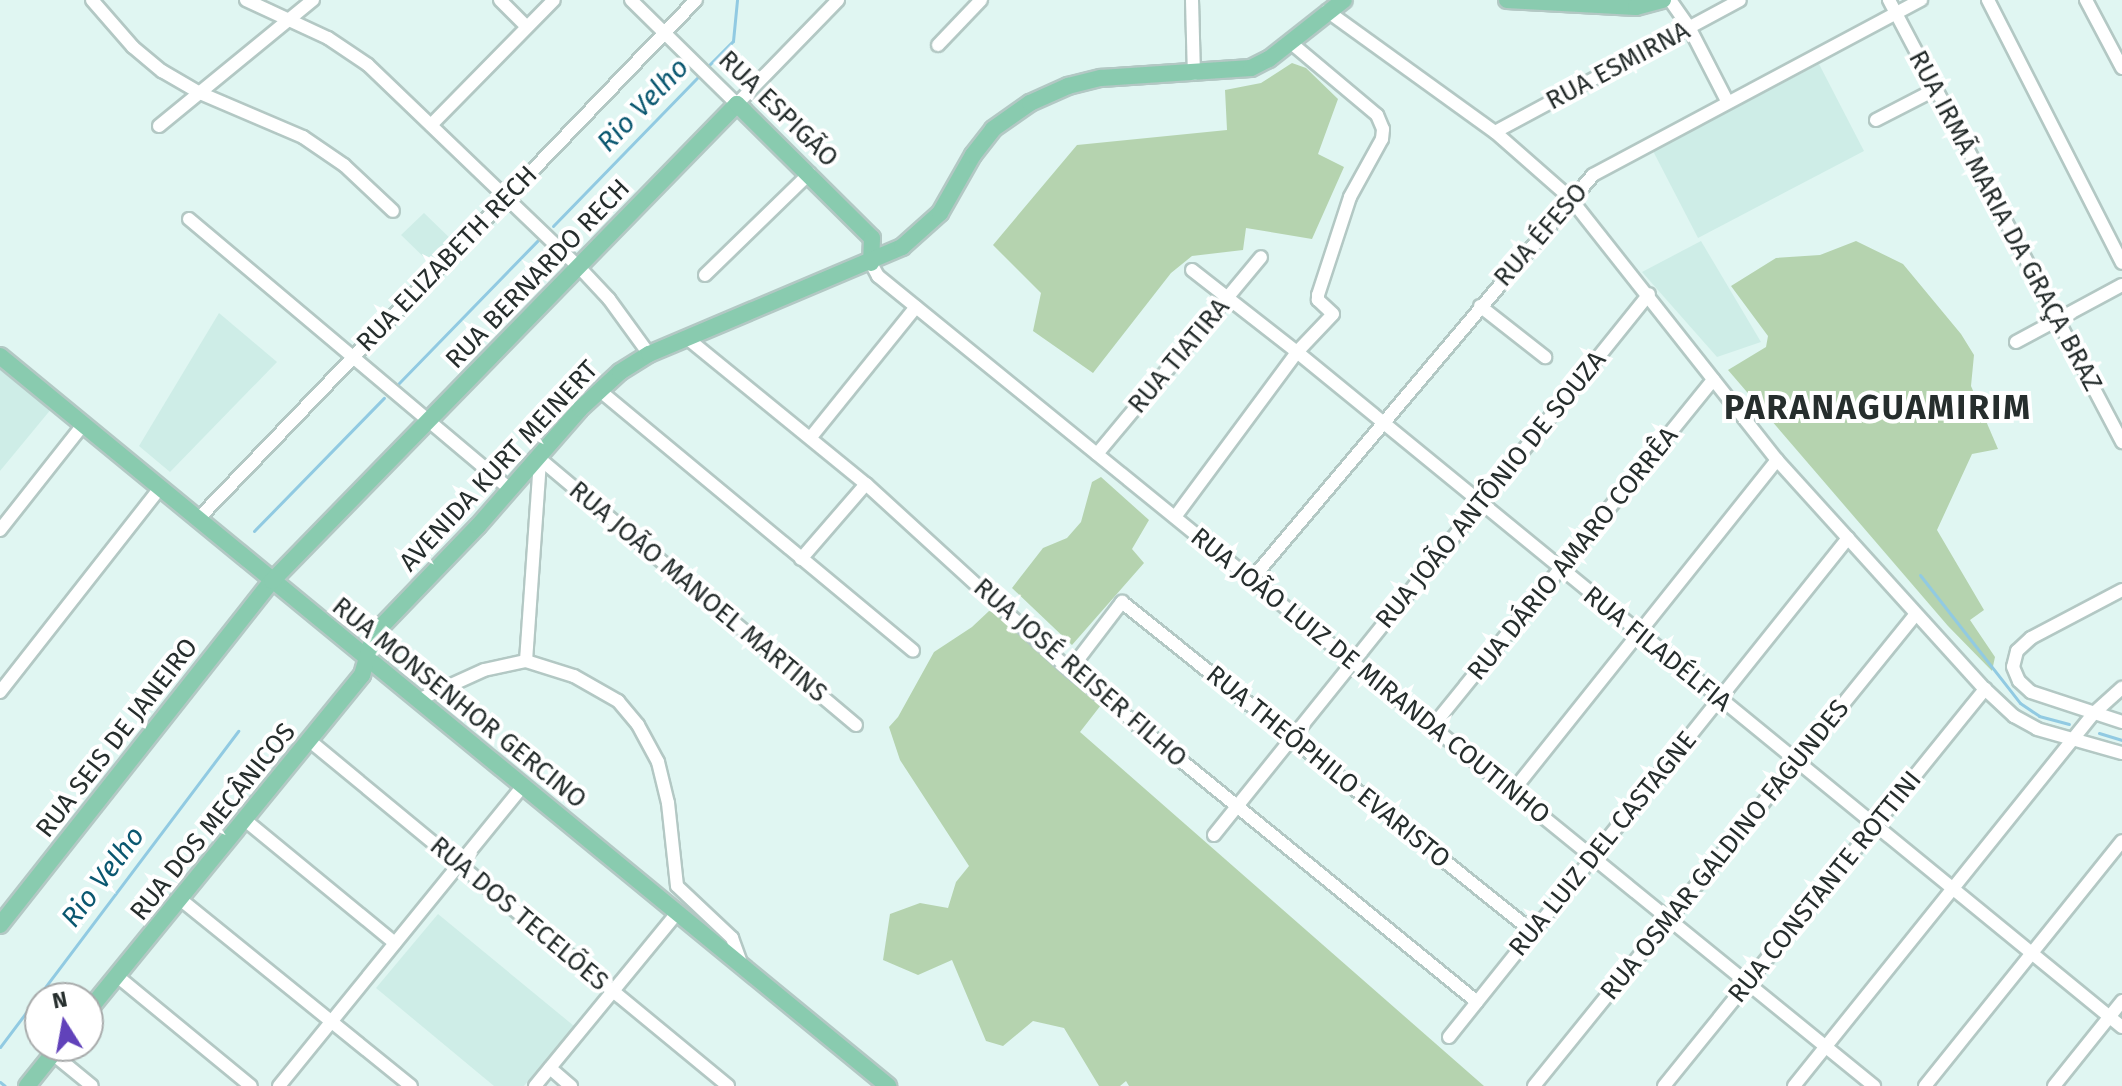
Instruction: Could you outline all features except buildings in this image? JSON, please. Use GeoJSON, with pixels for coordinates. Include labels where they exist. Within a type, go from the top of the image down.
{"type":"FeatureCollection","features":[{"type":"Feature","properties":{"kind":"main road"},"geometry":{"type":"LineString","coordinates":[[871,263],[872,238],[891,246],[909,242],[940,213],[973,155],[993,129],[1030,103],[1068,86],[1101,78],[1251,68],[1344,0]]}},
{"type":"Feature","properties":{"kind":"main road"},"geometry":{"type":"LineString","coordinates":[[1507,0],[1636,7],[1663,0]]}},
{"type":"Feature","properties":{"kind":"main road","name":"RUA ESPIGÃO"},"geometry":{"type":"LineString","coordinates":[[737,104],[810,173],[872,238]]}},
{"type":"Feature","properties":{"kind":"main road","name":"RUA BERNARDO RECH"},"geometry":{"type":"LineString","coordinates":[[272,581],[737,104]]}},
{"type":"Feature","properties":{"kind":"main road","name":"AVENIDA KURT MEINERT"},"geometry":{"type":"LineString","coordinates":[[367,658],[374,634],[540,459],[599,390],[649,354],[871,263],[909,242]]}},
{"type":"Feature","properties":{"kind":"main road","name":"RUA MONSENHOR GERCINO"},"geometry":{"type":"LineString","coordinates":[[0,356],[888,1086]]}},
{"type":"Feature","properties":{"kind":"main road","name":"RUA SEIS DE JANEIRO"},"geometry":{"type":"LineString","coordinates":[[3,915],[272,581]]}},
{"type":"Feature","properties":{"kind":"main road","name":"RUA DOS MECÂNICOS"},"geometry":{"type":"LineString","coordinates":[[104,992],[310,741],[362,675],[367,658]]}},
{"type":"Feature","properties":{"kind":"main road"},"geometry":{"type":"LineString","coordinates":[[27,1086],[46,1062]]}},
{"type":"Feature","properties":{"kind":"street"},"geometry":{"type":"LineString","coordinates":[[92,0],[152,64],[200,93],[285,127],[316,144],[393,211]]}},
{"type":"Feature","properties":{"kind":"street"},"geometry":{"type":"LineString","coordinates":[[246,0],[355,55],[579,267],[609,299],[649,354]]}},
{"type":"Feature","properties":{"kind":"street"},"geometry":{"type":"LineString","coordinates":[[159,126],[313,0]]}},
{"type":"Feature","properties":{"kind":"street"},"geometry":{"type":"LineString","coordinates":[[500,0],[527,27]]}},
{"type":"Feature","properties":{"kind":"street"},"geometry":{"type":"LineString","coordinates":[[431,125],[554,0]]}},
{"type":"Feature","properties":{"kind":"street","name":"RUA ESPIGÃO"},"geometry":{"type":"LineString","coordinates":[[631,0],[737,104]]}},
{"type":"Feature","properties":{"kind":"street","name":"RUA ELIZABETH RECH"},"geometry":{"type":"LineString","coordinates":[[198,519],[696,0]]}},
{"type":"Feature","properties":{"kind":"street","name":"RUA BERNARDO RECH"},"geometry":{"type":"LineString","coordinates":[[737,104],[838,0]]}},
{"type":"Feature","properties":{"kind":"street"},"geometry":{"type":"LineString","coordinates":[[938,45],[981,0]]}},
{"type":"Feature","properties":{"kind":"street"},"geometry":{"type":"LineString","coordinates":[[1192,0],[1194,74]]}},
{"type":"Feature","properties":{"kind":"street"},"geometry":{"type":"LineString","coordinates":[[1670,0],[1689,27],[1727,101]]}},
{"type":"Feature","properties":{"kind":"street","name":"RUA ESMIRNA"},"geometry":{"type":"LineString","coordinates":[[1495,132],[1740,0]]}},
{"type":"Feature","properties":{"kind":"street","name":"RUA IRMÃ MARIA DA GRAÇA BRAZ"},"geometry":{"type":"LineString","coordinates":[[1889,0],[2122,442]]}},
{"type":"Feature","properties":{"kind":"street","name":"RUA ÉFESO"},"geometry":{"type":"LineString","coordinates":[[1251,580],[1570,198],[1607,165],[1921,0]]}},
{"type":"Feature","properties":{"kind":"street"},"geometry":{"type":"LineString","coordinates":[[1988,0],[2122,263]]}},
{"type":"Feature","properties":{"kind":"street"},"geometry":{"type":"LineString","coordinates":[[2086,0],[2122,68]]}},
{"type":"Feature","properties":{"kind":"street"},"geometry":{"type":"LineString","coordinates":[[1327,11],[1495,132],[1570,198],[1649,294],[1777,460],[1985,689],[2025,723],[2071,742],[2122,753]]}},
{"type":"Feature","properties":{"kind":"street"},"geometry":{"type":"LineString","coordinates":[[1175,517],[1297,352],[1333,314],[1318,300],[1318,295],[1350,197],[1383,129],[1377,115],[1290,42]]}},
{"type":"Feature","properties":{"kind":"street"},"geometry":{"type":"LineString","coordinates":[[1876,120],[1936,89]]}},
{"type":"Feature","properties":{"kind":"street"},"geometry":{"type":"LineString","coordinates":[[705,275],[810,173]]}},
{"type":"Feature","properties":{"kind":"street"},"geometry":{"type":"LineString","coordinates":[[189,219],[511,490]]}},
{"type":"Feature","properties":{"kind":"street","name":"RUA TIATIRA"},"geometry":{"type":"LineString","coordinates":[[1097,454],[1261,257]]}},
{"type":"Feature","properties":{"kind":"street","name":"RUA JOÃO LUIZ DE MIRANDA COUTINHO"},"geometry":{"type":"LineString","coordinates":[[871,263],[878,276],[1874,1086]]}},
{"type":"Feature","properties":{"kind":"street","name":"RUA FILADÉLFIA"},"geometry":{"type":"LineString","coordinates":[[1192,270],[1297,352],[1381,424],[2122,1027]]}},
{"type":"Feature","properties":{"kind":"street"},"geometry":{"type":"LineString","coordinates":[[2016,342],[2122,285]]}},
{"type":"Feature","properties":{"kind":"street","name":"RUA JOÃO ANTÔNIO DE SOUZA"},"geometry":{"type":"LineString","coordinates":[[1214,835],[1649,294]]}},
{"type":"Feature","properties":{"kind":"street"},"geometry":{"type":"LineString","coordinates":[[1480,306],[1545,357]]}},
{"type":"Feature","properties":{"kind":"street"},"geometry":{"type":"LineString","coordinates":[[811,437],[916,307]]}},
{"type":"Feature","properties":{"kind":"street","name":"RUA JOSÉ REISER FILHO"},"geometry":{"type":"LineString","coordinates":[[688,339],[866,484],[1070,670],[1477,1002]]}},
{"type":"Feature","properties":{"kind":"street","name":"RUA DÁRIO AMARO CORRÊA"},"geometry":{"type":"LineString","coordinates":[[1432,727],[1713,380]]}},
{"type":"Feature","properties":{"kind":"street"},"geometry":{"type":"LineString","coordinates":[[599,390],[913,651]]}},
{"type":"Feature","properties":{"kind":"street"},"geometry":{"type":"LineString","coordinates":[[0,530],[83,425]]}},
{"type":"Feature","properties":{"kind":"street"},"geometry":{"type":"LineString","coordinates":[[526,661],[540,459]]}},
{"type":"Feature","properties":{"kind":"street","name":"RUA JOÃO MANOEL MARTINS"},"geometry":{"type":"LineString","coordinates":[[540,459],[856,725]]}},
{"type":"Feature","properties":{"kind":"street"},"geometry":{"type":"LineString","coordinates":[[1512,792],[1777,460]]}},
{"type":"Feature","properties":{"kind":"street"},"geometry":{"type":"LineString","coordinates":[[801,559],[866,484]]}},
{"type":"Feature","properties":{"kind":"street"},"geometry":{"type":"LineString","coordinates":[[0,692],[160,488]]}},
{"type":"Feature","properties":{"kind":"street","name":"RUA LUIZ DEL CASTAGNE"},"geometry":{"type":"LineString","coordinates":[[1449,1037],[1848,538]]}},
{"type":"Feature","properties":{"kind":"street"},"geometry":{"type":"LineString","coordinates":[[2122,590],[2031,638],[2017,651],[2013,667],[2019,681],[2031,692],[2122,722]]}},
{"type":"Feature","properties":{"kind":"street","name":"RUA THEÓPHILO EVARISTO"},"geometry":{"type":"LineString","coordinates":[[1070,670],[1122,602],[1533,932]]}},
{"type":"Feature","properties":{"kind":"street","name":"RUA OSMAR GALDINO FAGUNDES"},"geometry":{"type":"LineString","coordinates":[[1534,1086],[1916,614]]}},
{"type":"Feature","properties":{"kind":"street"},"geometry":{"type":"LineString","coordinates":[[418,700],[484,670],[526,661],[555,669],[594,686],[618,701],[638,725],[663,778],[673,878],[685,895],[732,938],[743,968]]}},
{"type":"Feature","properties":{"kind":"street"},"geometry":{"type":"LineString","coordinates":[[1794,1086],[2094,713],[2122,688]]}},
{"type":"Feature","properties":{"kind":"street","name":"RUA CONSTANTE ROTTINI"},"geometry":{"type":"LineString","coordinates":[[1664,1086],[1985,689]]}},
{"type":"Feature","properties":{"kind":"street","name":"RUA DOS TECELÕES"},"geometry":{"type":"LineString","coordinates":[[310,741],[728,1086]]}},
{"type":"Feature","properties":{"kind":"street"},"geometry":{"type":"LineString","coordinates":[[279,1086],[523,786]]}},
{"type":"Feature","properties":{"kind":"street"},"geometry":{"type":"LineString","coordinates":[[245,820],[395,943]]}},
{"type":"Feature","properties":{"kind":"street"},"geometry":{"type":"LineString","coordinates":[[1925,1086],[2122,841]]}},
{"type":"Feature","properties":{"kind":"street"},"geometry":{"type":"LineString","coordinates":[[180,899],[411,1086]]}},
{"type":"Feature","properties":{"kind":"street"},"geometry":{"type":"LineString","coordinates":[[535,1086],[677,913]]}},
{"type":"Feature","properties":{"kind":"street"},"geometry":{"type":"LineString","coordinates":[[117,976],[251,1086]]}},
{"type":"Feature","properties":{"kind":"street"},"geometry":{"type":"LineString","coordinates":[[2054,1086],[2122,1001]]}},
{"type":"Feature","properties":{"kind":"street"},"geometry":{"type":"LineString","coordinates":[[68,1062],[92,1086]]}},
{"type":"Feature","properties":{"kind":"street"},"geometry":{"type":"LineString","coordinates":[[550,1068],[571,1086]]}},
{"type":"Feature","properties":{"kind":"shaded area"},"geometry":{"type":"Polygon","coordinates":[[[1819,64],[1864,151],[1698,238],[1653,151],[1819,64]]]}},
{"type":"Feature","properties":{"kind":"shaded area"},"geometry":{"type":"Polygon","coordinates":[[[424,213],[455,243],[432,265],[401,235],[424,213]]]}},
{"type":"Feature","properties":{"kind":"shaded area"},"geometry":{"type":"Polygon","coordinates":[[[1701,241],[1761,342],[1717,357],[1642,272],[1701,241]]]}},
{"type":"Feature","properties":{"kind":"shaded area"},"geometry":{"type":"Polygon","coordinates":[[[219,313],[277,362],[170,472],[139,446],[219,313]]]}},
{"type":"Feature","properties":{"kind":"shaded area"},"geometry":{"type":"Polygon","coordinates":[[[0,366],[52,408],[0,471],[0,366]]]}},
{"type":"Feature","properties":{"kind":"shaded area"},"geometry":{"type":"Polygon","coordinates":[[[438,914],[574,1026],[524,1086],[494,1086],[376,988],[438,914]]]}},
{"type":"Feature","properties":{"kind":"green space"},"geometry":{"type":"Polygon","coordinates":[[[1292,63],[1306,68],[1338,99],[1318,154],[1344,167],[1312,239],[1246,228],[1243,250],[1192,256],[1171,273],[1093,373],[1033,331],[1041,293],[993,245],[1077,145],[1227,130],[1225,90],[1261,83],[1292,63]]]}},
{"type":"Feature","properties":{"kind":"green space"},"geometry":{"type":"Polygon","coordinates":[[[1856,241],[1903,264],[1961,334],[1974,355],[1971,386],[1998,449],[1972,454],[1937,530],[1984,610],[1970,620],[1995,657],[1992,671],[1948,626],[1728,370],[1766,347],[1768,336],[1731,286],[1776,258],[1820,255],[1856,241]]]}},
{"type":"Feature","properties":{"kind":"green space"},"geometry":{"type":"Polygon","coordinates":[[[1101,477],[1149,520],[1132,549],[1144,563],[1072,645],[1012,588],[1043,548],[1067,538],[1081,522],[1092,482],[1101,477]]]}},
{"type":"Feature","properties":{"kind":"green space"},"geometry":{"type":"Polygon","coordinates":[[[989,611],[1003,614],[1101,705],[1080,732],[1484,1086],[1129,1086],[1126,1081],[1120,1086],[1099,1086],[1064,1028],[1033,1021],[1003,1046],[986,1041],[952,960],[918,975],[883,960],[890,914],[920,903],[948,908],[956,882],[969,866],[900,760],[889,727],[898,717],[934,652],[972,627],[989,611]]]}},
{"type":"Feature","properties":{"kind":"waterway","name":"Rio Velho"},"geometry":{"type":"LineString","coordinates":[[706,68],[733,41],[737,0]]}},
{"type":"Feature","properties":{"kind":"waterway","name":"Rio Velho"},"geometry":{"type":"LineString","coordinates":[[553,226],[701,74]]}},
{"type":"Feature","properties":{"kind":"waterway","name":"Rio Velho"},"geometry":{"type":"LineString","coordinates":[[399,383],[538,240]]}},
{"type":"Feature","properties":{"kind":"waterway","name":"Rio Velho"},"geometry":{"type":"LineString","coordinates":[[254,531],[384,398]]}},
{"type":"Feature","properties":{"kind":"waterway"},"geometry":{"type":"LineString","coordinates":[[1920,575],[2020,703],[2039,716],[2069,724]]}},
{"type":"Feature","properties":{"kind":"waterway","name":"Rio Velho"},"geometry":{"type":"LineString","coordinates":[[0,1047],[238,731]]}},
{"type":"Feature","properties":{"kind":"waterway"},"geometry":{"type":"LineString","coordinates":[[2099,733],[2122,740]]}},
{"type":"Feature","properties":{"kind":"waterway","name":"Rio Velho"},"geometry":{"type":"LineString","coordinates":[[0,1082],[5,1086]]}},
{"type":"Feature","properties":{"kind":"district","name":"PARANAGUAMIRIM"},"geometry":{"type":"Point","coordinates":[1878,408]}}]}
